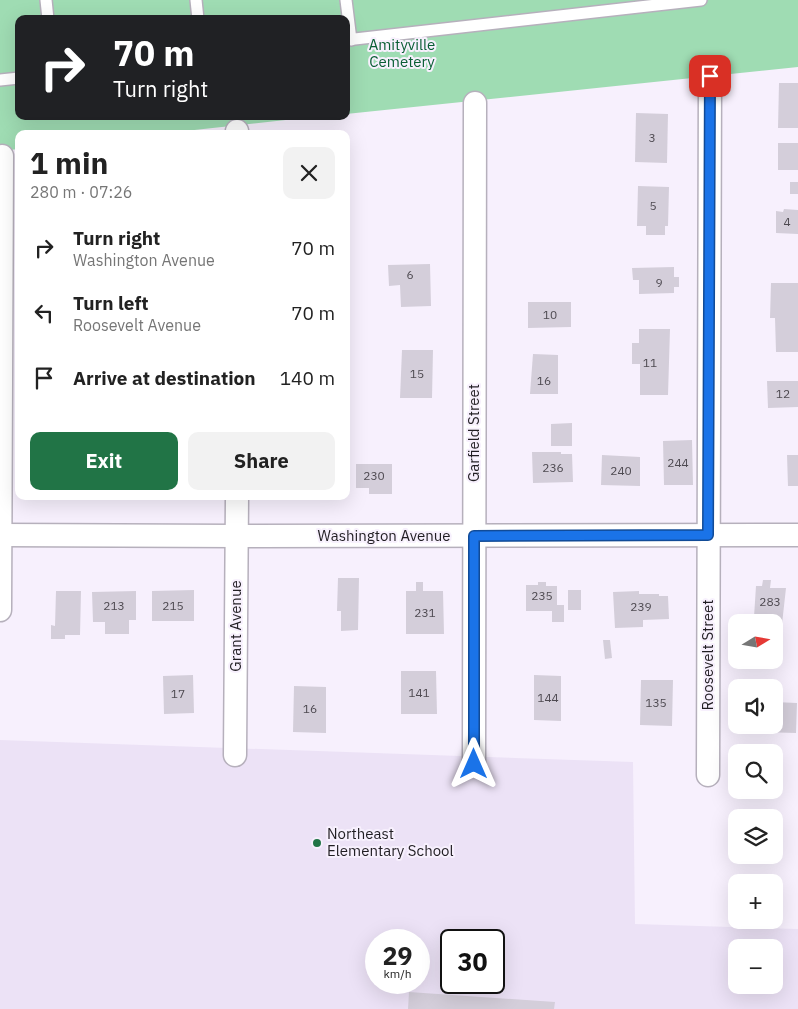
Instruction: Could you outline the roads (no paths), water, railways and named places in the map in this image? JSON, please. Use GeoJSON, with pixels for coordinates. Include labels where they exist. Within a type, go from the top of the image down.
{"type":"FeatureCollection","features":[{"type":"Feature","properties":{"kind":"street","name":"Roosevelt Street"},"geometry":{"type":"LineString","coordinates":[[708,775],[710,76]]}},
{"type":"Feature","properties":{"kind":"street","name":"Garfield Street"},"geometry":{"type":"LineString","coordinates":[[474,764],[475,103]]}},
{"type":"Feature","properties":{"kind":"street"},"geometry":{"type":"LineString","coordinates":[[0,610],[2,156]]}},
{"type":"Feature","properties":{"kind":"street","name":"Grant Avenue"},"geometry":{"type":"LineString","coordinates":[[235,755],[237,500]]}},
{"type":"Feature","properties":{"kind":"street","name":"Washington Avenue"},"geometry":{"type":"LineString","coordinates":[[0,535],[798,535]]}},
{"type":"Feature","properties":{"kind":"lane"},"geometry":{"type":"LineString","coordinates":[[46,0],[48,15]]}},
{"type":"Feature","properties":{"kind":"lane"},"geometry":{"type":"LineString","coordinates":[[196,0],[198,15]]}},
{"type":"Feature","properties":{"kind":"lane"},"geometry":{"type":"LineString","coordinates":[[346,0],[347,15]]}},
{"type":"Feature","properties":{"kind":"lane"},"geometry":{"type":"LineString","coordinates":[[350,40],[701,0]]}},
{"type":"Feature","properties":{"kind":"lane"},"geometry":{"type":"LineString","coordinates":[[0,80],[15,78]]}},
{"type":"Feature","properties":{"kind":"place","name":"Northeast Elementary School"},"geometry":{"type":"Point","coordinates":[317,843]}},
{"type":"Feature","properties":{"kind":"park label","name":"Amityville Cemetery"},"geometry":{"type":"Point","coordinates":[402,54]}}]}
